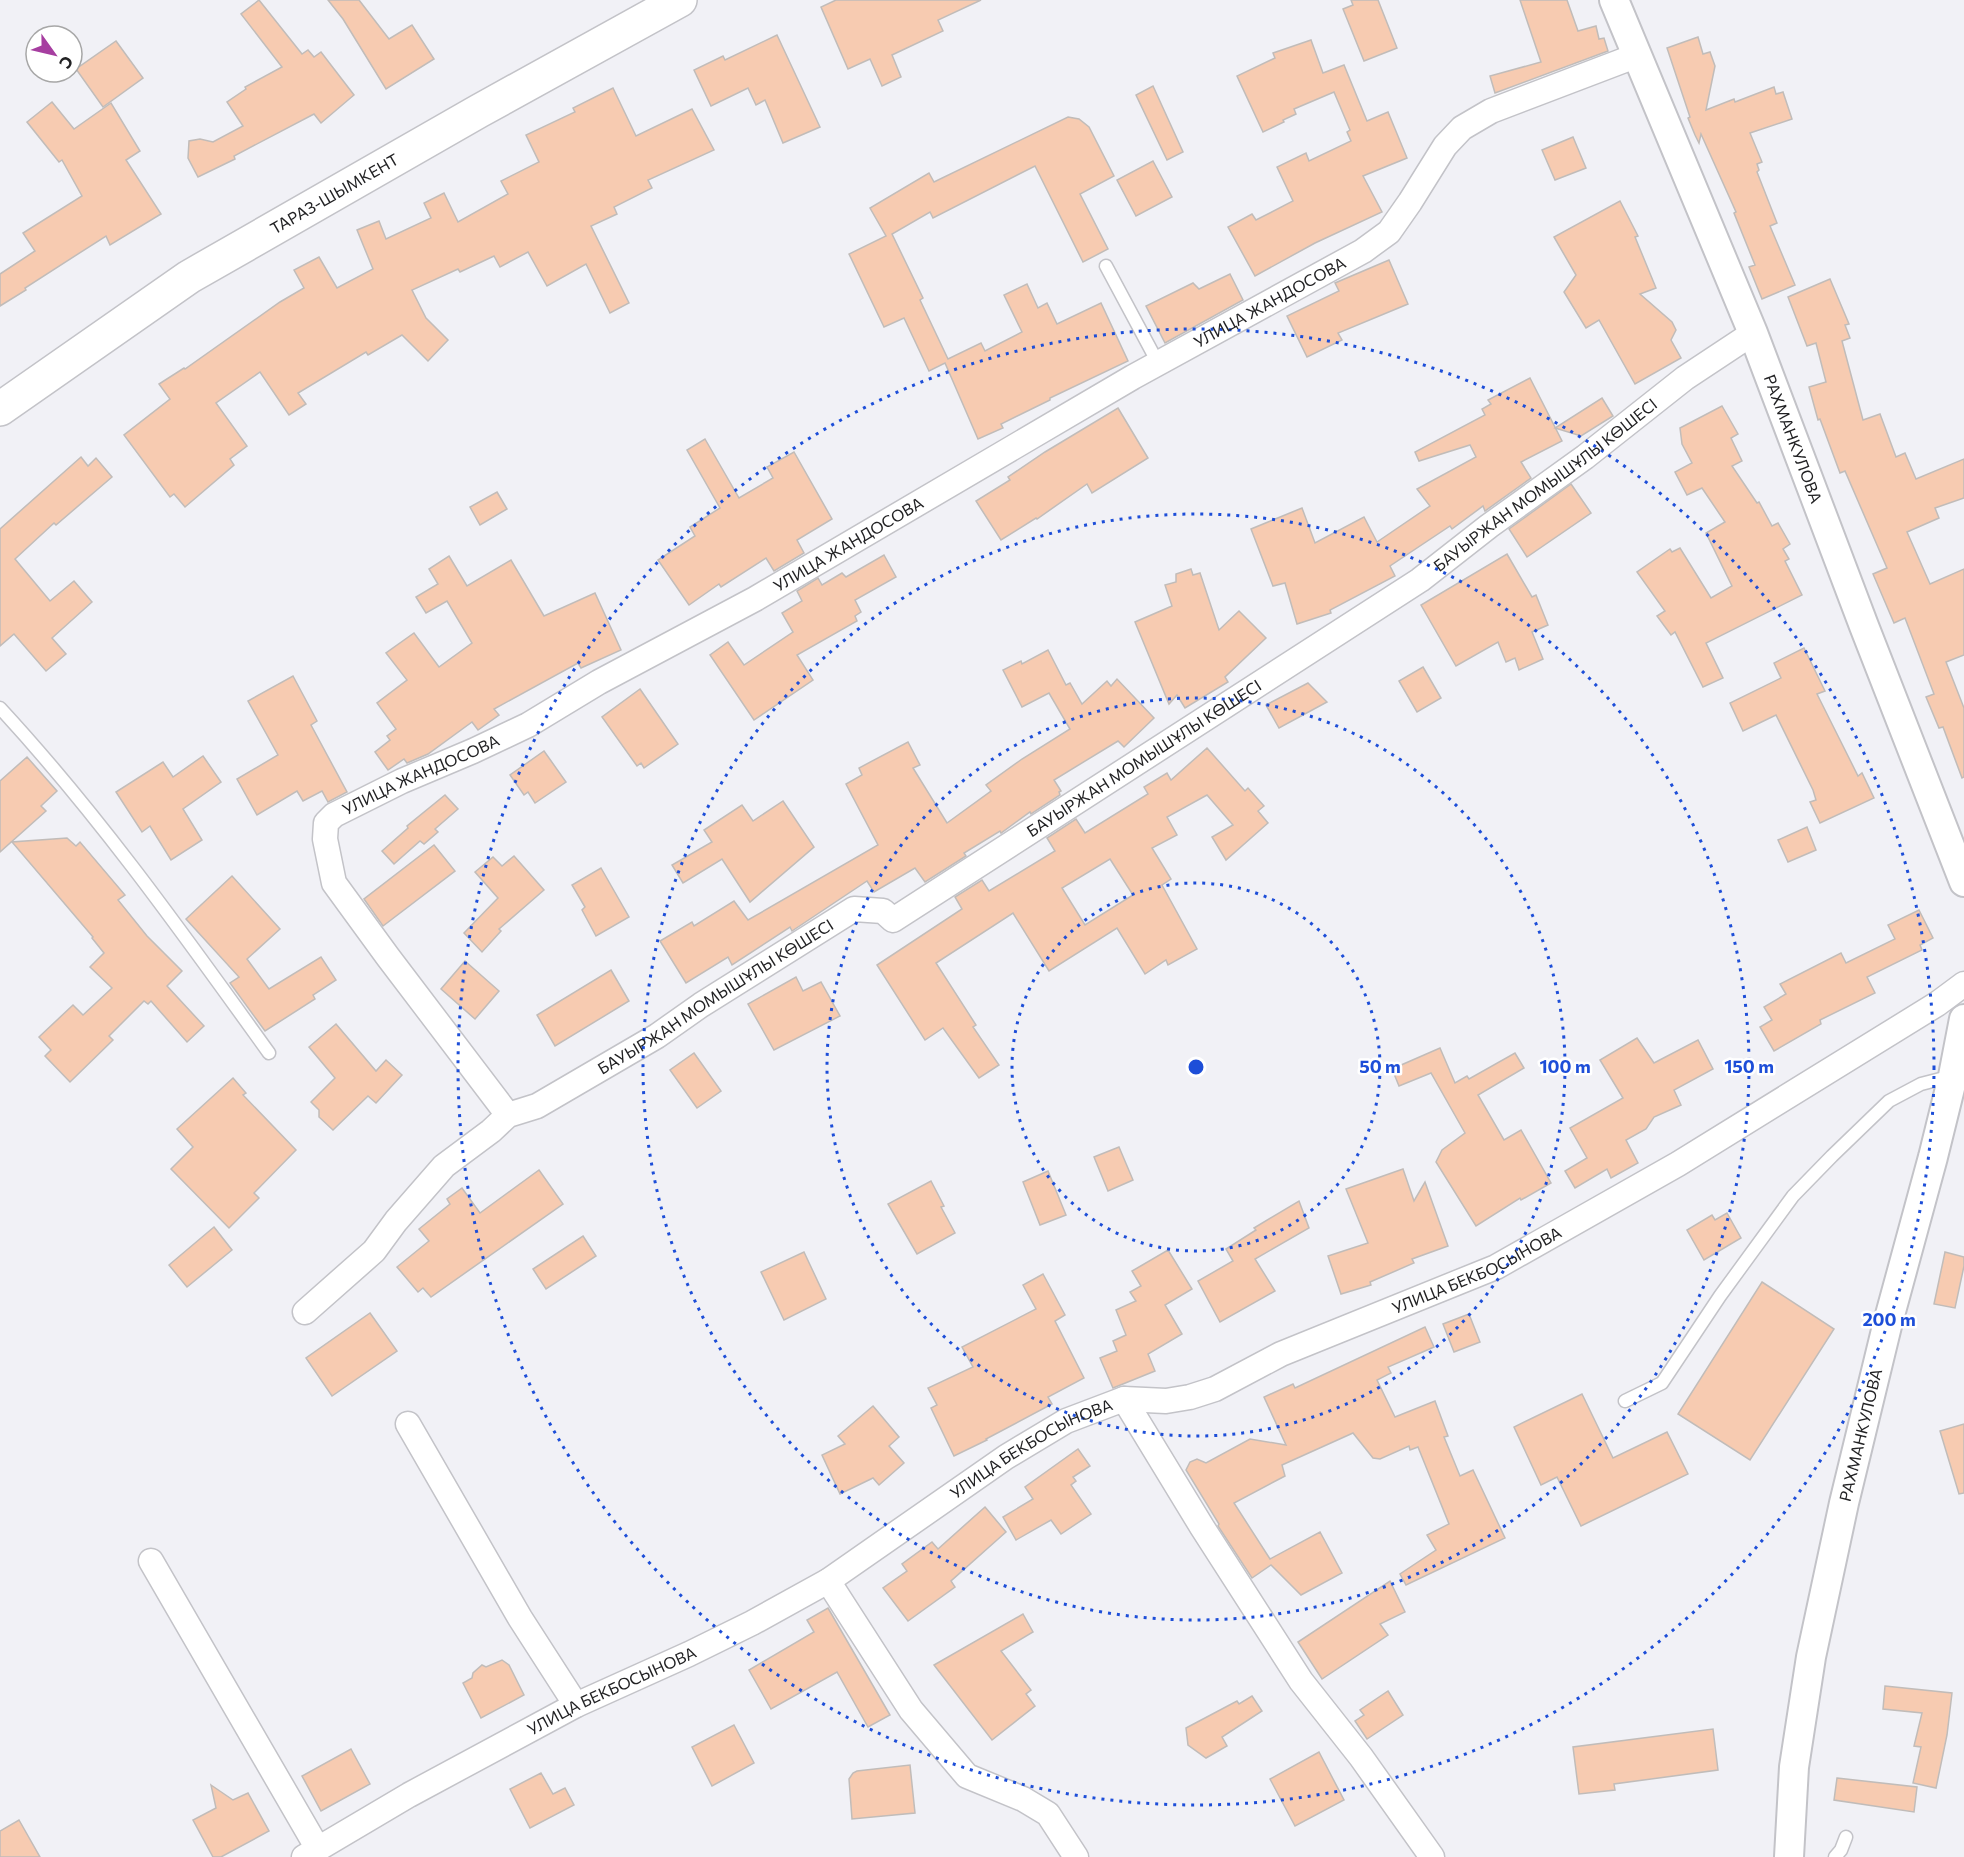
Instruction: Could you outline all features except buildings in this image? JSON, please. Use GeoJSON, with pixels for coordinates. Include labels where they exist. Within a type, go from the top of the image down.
{"type":"FeatureCollection","features":[{"type":"Feature","properties":{"kind":"main road","name":"ТАРАЗ-ШЫМКЕНТ"},"geometry":{"type":"LineString","coordinates":[[0,410],[189,277],[479,111],[680,0]]}},
{"type":"Feature","properties":{"kind":"street","name":"РАХМАНКУЛОВА"},"geometry":{"type":"LineString","coordinates":[[1614,0],[1753,333],[1863,626],[1964,882]]}},
{"type":"Feature","properties":{"kind":"street","name":"УЛИЦА ЖАНДОСОВА"},"geometry":{"type":"LineString","coordinates":[[508,1115],[334,883],[325,838],[326,823],[334,815],[346,807],[528,725],[598,682],[755,599],[1158,363],[1363,251],[1389,232],[1445,146],[1462,128],[1491,111],[1638,55]]}},
{"type":"Feature","properties":{"kind":"street","name":"БАУЫРЖАН МОМЫШҰЛЫ КӨШЕСІ"},"geometry":{"type":"LineString","coordinates":[[508,1115],[537,1106],[657,1036],[701,1005],[854,909],[883,911],[893,920],[1420,580],[1489,526],[1586,457],[1684,378],[1753,333]]}},
{"type":"Feature","properties":{"kind":"street","name":"УЛИЦА БЕКБОСЫНОВА"},"geometry":{"type":"LineString","coordinates":[[311,1853],[409,1795],[576,1705],[700,1649],[828,1581],[1005,1457],[1066,1421],[1124,1399],[1166,1401],[1190,1398],[1215,1389],[1281,1354],[1496,1267],[1678,1164],[1937,1004],[1964,984]]}},
{"type":"Feature","properties":{"kind":"street","name":"РАХМАНКУЛОВА"},"geometry":{"type":"LineString","coordinates":[[1789,1857],[1794,1767],[1811,1657],[1844,1503],[1887,1326],[1933,1157],[1964,1019]]}},
{"type":"Feature","properties":{"kind":"street"},"geometry":{"type":"LineString","coordinates":[[305,1312],[374,1251],[396,1221],[444,1166],[491,1131],[508,1115]]}},
{"type":"Feature","properties":{"kind":"street"},"geometry":{"type":"LineString","coordinates":[[1124,1399],[1202,1527],[1301,1681],[1361,1757],[1432,1857]]}},
{"type":"Feature","properties":{"kind":"street"},"geometry":{"type":"LineString","coordinates":[[408,1424],[520,1618],[576,1705]]}},
{"type":"Feature","properties":{"kind":"street"},"geometry":{"type":"LineString","coordinates":[[151,1561],[311,1853]]}},
{"type":"Feature","properties":{"kind":"street"},"geometry":{"type":"LineString","coordinates":[[828,1581],[911,1710],[967,1776],[1023,1799],[1048,1814],[1076,1857]]}},
{"type":"Feature","properties":{"kind":"lane"},"geometry":{"type":"LineString","coordinates":[[1106,266],[1158,363]]}},
{"type":"Feature","properties":{"kind":"lane"},"geometry":{"type":"LineString","coordinates":[[0,708],[28,738],[104,831],[269,1053]]}},
{"type":"Feature","properties":{"kind":"lane"},"geometry":{"type":"LineString","coordinates":[[1625,1401],[1662,1383],[1720,1296],[1793,1196],[1832,1156],[1889,1101],[1921,1084],[1953,1076]]}},
{"type":"Feature","properties":{"kind":"lane"},"geometry":{"type":"LineString","coordinates":[[1835,1857],[1841,1850],[1846,1837]]}}]}
